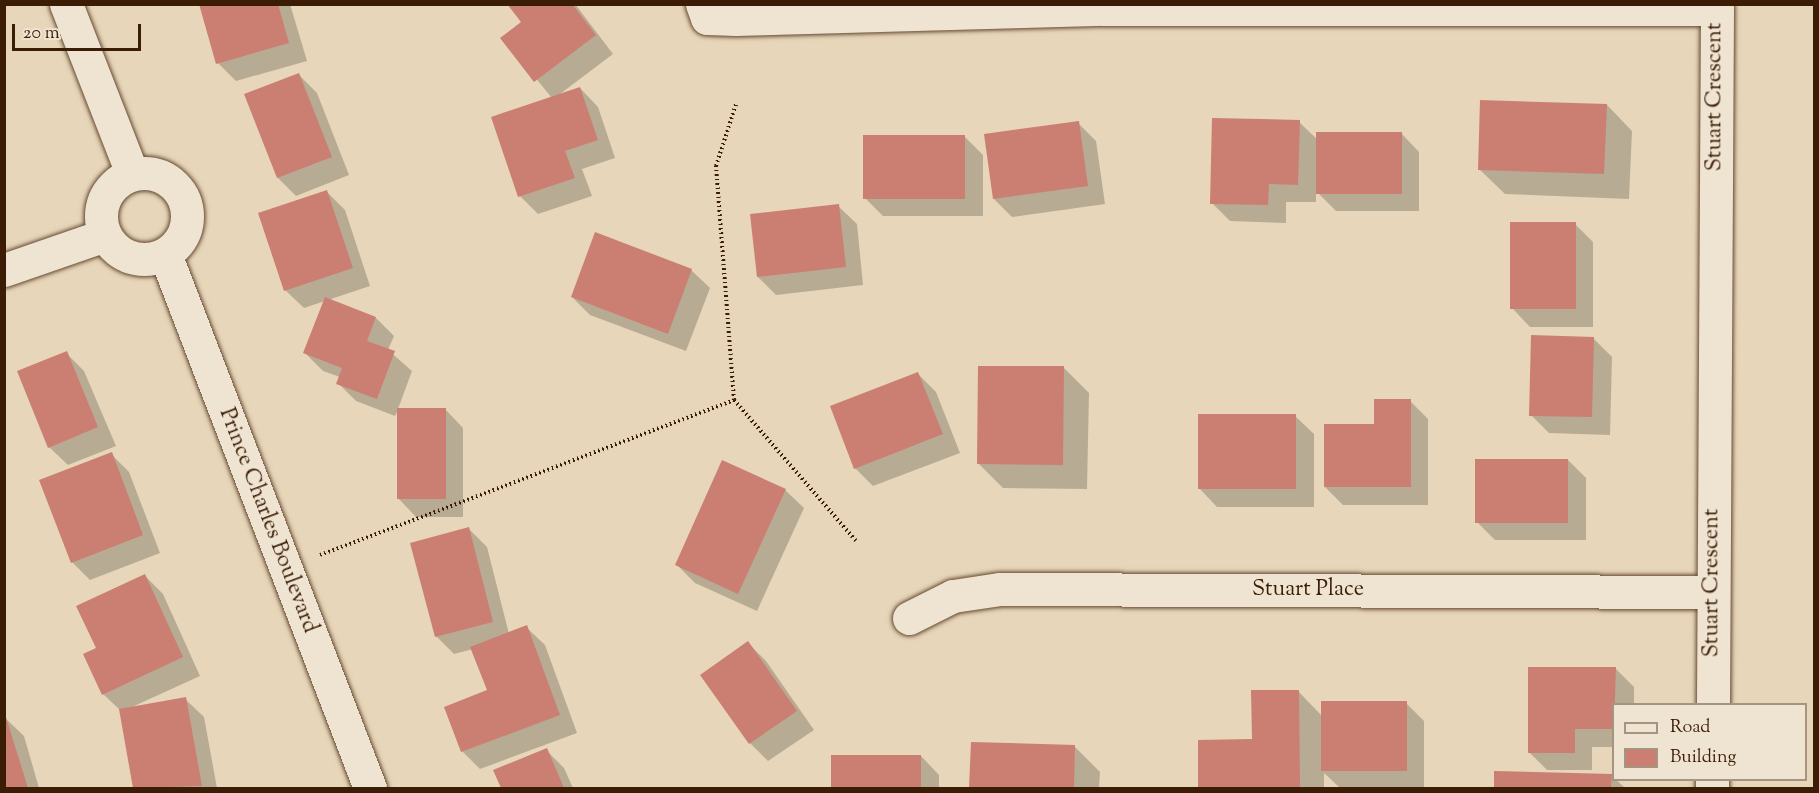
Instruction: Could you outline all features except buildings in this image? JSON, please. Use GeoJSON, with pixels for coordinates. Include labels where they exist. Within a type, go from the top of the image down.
{"type":"FeatureCollection","features":[{"type":"Feature","properties":{"kind":"street"},"geometry":{"type":"LineString","coordinates":[[66,4],[132,173]]}},
{"type":"Feature","properties":{"kind":"street","name":"Stuart Crescent"},"geometry":{"type":"LineString","coordinates":[[702,4],[707,18],[736,19],[1104,9],[1717,9],[1713,703]]}},
{"type":"Feature","properties":{"kind":"street"},"geometry":{"type":"LineString","coordinates":[[132,173],[161,176],[182,195],[187,223],[182,237],[165,254],[147,260],[133,258],[120,252],[105,235],[100,216],[102,202],[109,189],[132,173]]}},
{"type":"Feature","properties":{"kind":"street"},"geometry":{"type":"LineString","coordinates":[[4,270],[105,235]]}},
{"type":"Feature","properties":{"kind":"street","name":"Prince Charles Boulevard"},"geometry":{"type":"LineString","coordinates":[[165,254],[367,788]]}},
{"type":"Feature","properties":{"kind":"street","name":"Stuart Place"},"geometry":{"type":"LineString","coordinates":[[909,618],[953,597],[1000,589],[1713,592]]}},
{"type":"Feature","properties":{"kind":"path"},"geometry":{"type":"LineString","coordinates":[[736,104],[716,166],[734,400],[856,541]]}},
{"type":"Feature","properties":{"kind":"path"},"geometry":{"type":"LineString","coordinates":[[320,555],[734,400]]}}]}
